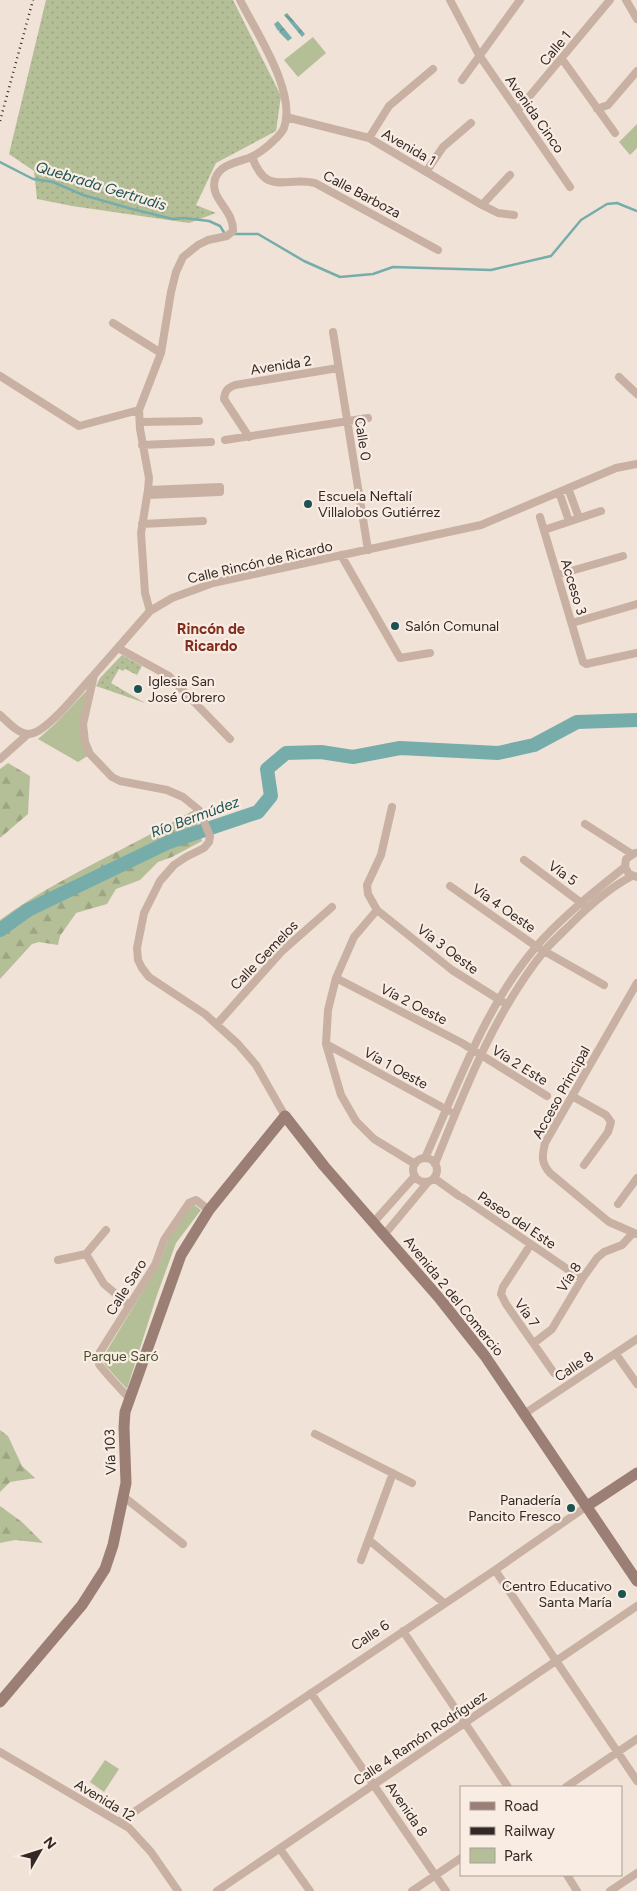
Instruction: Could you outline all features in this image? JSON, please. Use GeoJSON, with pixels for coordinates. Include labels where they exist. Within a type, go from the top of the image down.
{"type":"FeatureCollection","features":[{"type":"Feature","properties":{"kind":"main road","name":"Vía 103"},"geometry":{"type":"LineString","coordinates":[[0,1702],[82,1605],[99,1581],[113,1545],[124,1497],[127,1471],[124,1427],[125,1412],[181,1255],[209,1210],[285,1116]]}},
{"type":"Feature","properties":{"kind":"main road","name":"Avenida 2 del Comercio"},"geometry":{"type":"LineString","coordinates":[[285,1116],[324,1166],[464,1327],[637,1581]]}},
{"type":"Feature","properties":{"kind":"main road","name":"Calle 6"},"geometry":{"type":"LineString","coordinates":[[587,1506],[637,1472]]}},
{"type":"Feature","properties":{"kind":"street"},"geometry":{"type":"LineString","coordinates":[[150,610],[145,593],[141,533],[149,478],[142,445],[140,410],[161,353],[171,292],[183,257],[208,240],[230,234],[233,231],[233,220],[217,197],[213,186],[216,176],[225,167],[252,157],[278,136],[284,128],[286,116],[286,99],[281,80],[240,0]]}},
{"type":"Feature","properties":{"kind":"street"},"geometry":{"type":"LineString","coordinates":[[450,0],[479,55]]}},
{"type":"Feature","properties":{"kind":"street"},"geometry":{"type":"LineString","coordinates":[[462,80],[520,0]]}},
{"type":"Feature","properties":{"kind":"street","name":"Calle 1"},"geometry":{"type":"LineString","coordinates":[[518,110],[610,0]]}},
{"type":"Feature","properties":{"kind":"street"},"geometry":{"type":"LineString","coordinates":[[626,0],[637,20]]}},
{"type":"Feature","properties":{"kind":"street","name":"Avenida Cinco"},"geometry":{"type":"LineString","coordinates":[[479,55],[570,187]]}},
{"type":"Feature","properties":{"kind":"street"},"geometry":{"type":"LineString","coordinates":[[562,59],[615,133]]}},
{"type":"Feature","properties":{"kind":"street"},"geometry":{"type":"LineString","coordinates":[[369,138],[389,106],[433,69]]}},
{"type":"Feature","properties":{"kind":"street"},"geometry":{"type":"LineString","coordinates":[[597,109],[608,105],[637,71]]}},
{"type":"Feature","properties":{"kind":"street","name":"Avenida 1"},"geometry":{"type":"LineString","coordinates":[[286,116],[369,138],[482,205],[498,213],[514,215]]}},
{"type":"Feature","properties":{"kind":"street"},"geometry":{"type":"LineString","coordinates":[[426,172],[443,147],[471,123]]}},
{"type":"Feature","properties":{"kind":"street","name":"Calle Barboza"},"geometry":{"type":"LineString","coordinates":[[252,157],[257,171],[272,182],[306,180],[316,183],[438,250]]}},
{"type":"Feature","properties":{"kind":"street"},"geometry":{"type":"LineString","coordinates":[[482,205],[510,175]]}},
{"type":"Feature","properties":{"kind":"street"},"geometry":{"type":"LineString","coordinates":[[113,323],[161,353]]}},
{"type":"Feature","properties":{"kind":"street","name":"Calle 0"},"geometry":{"type":"LineString","coordinates":[[333,332],[368,550]]}},
{"type":"Feature","properties":{"kind":"street","name":"Avenida 2"},"geometry":{"type":"LineString","coordinates":[[250,437],[224,399],[228,388],[235,385],[338,368]]}},
{"type":"Feature","properties":{"kind":"street"},"geometry":{"type":"LineString","coordinates":[[0,376],[79,426],[140,410]]}},
{"type":"Feature","properties":{"kind":"street"},"geometry":{"type":"LineString","coordinates":[[619,377],[637,394]]}},
{"type":"Feature","properties":{"kind":"street"},"geometry":{"type":"LineString","coordinates":[[226,440],[368,418]]}},
{"type":"Feature","properties":{"kind":"street"},"geometry":{"type":"LineString","coordinates":[[140,422],[199,421]]}},
{"type":"Feature","properties":{"kind":"street"},"geometry":{"type":"LineString","coordinates":[[142,445],[211,442]]}},
{"type":"Feature","properties":{"kind":"street","name":"Calle Rincón de Ricardo"},"geometry":{"type":"LineString","coordinates":[[285,1116],[256,1065],[238,1044],[217,1024],[150,977],[138,960],[137,948],[144,914],[160,881],[174,866],[186,857],[204,848],[209,842],[210,836],[199,810],[183,797],[167,790],[112,777],[90,754],[85,742],[83,724],[94,675],[150,610],[172,598],[213,583],[482,525],[616,468],[637,464]]}},
{"type":"Feature","properties":{"kind":"street"},"geometry":{"type":"LineString","coordinates":[[220,487],[220,492],[148,492],[220,487]]}},
{"type":"Feature","properties":{"kind":"street"},"geometry":{"type":"LineString","coordinates":[[568,488],[579,518]]}},
{"type":"Feature","properties":{"kind":"street"},"geometry":{"type":"LineString","coordinates":[[559,492],[569,521]]}},
{"type":"Feature","properties":{"kind":"street"},"geometry":{"type":"LineString","coordinates":[[544,530],[601,511]]}},
{"type":"Feature","properties":{"kind":"street","name":"Acceso 3"},"geometry":{"type":"LineString","coordinates":[[540,517],[583,662],[586,664],[637,653]]}},
{"type":"Feature","properties":{"kind":"street"},"geometry":{"type":"LineString","coordinates":[[142,524],[203,521]]}},
{"type":"Feature","properties":{"kind":"street"},"geometry":{"type":"LineString","coordinates":[[341,556],[400,658],[430,653]]}},
{"type":"Feature","properties":{"kind":"street"},"geometry":{"type":"LineString","coordinates":[[558,575],[623,556]]}},
{"type":"Feature","properties":{"kind":"street"},"geometry":{"type":"LineString","coordinates":[[572,623],[637,604]]}},
{"type":"Feature","properties":{"kind":"street"},"geometry":{"type":"LineString","coordinates":[[118,648],[169,676],[230,739]]}},
{"type":"Feature","properties":{"kind":"street"},"geometry":{"type":"LineString","coordinates":[[0,759],[28,734],[41,728],[58,714],[94,675]]}},
{"type":"Feature","properties":{"kind":"street"},"geometry":{"type":"LineString","coordinates":[[0,715],[16,730],[28,734]]}},
{"type":"Feature","properties":{"kind":"street"},"geometry":{"type":"LineString","coordinates":[[392,807],[381,856],[367,885],[368,894],[377,910],[354,937],[336,978],[328,1010],[326,1044],[342,1095],[356,1121],[374,1139],[414,1164]]}},
{"type":"Feature","properties":{"kind":"street"},"geometry":{"type":"LineString","coordinates":[[425,1158],[472,1049],[499,1000],[537,947],[581,901],[625,867],[626,859],[635,853],[585,824]]}},
{"type":"Feature","properties":{"kind":"street","name":"Vía 5"},"geometry":{"type":"LineString","coordinates":[[524,860],[581,901],[587,908]]}},
{"type":"Feature","properties":{"kind":"street"},"geometry":{"type":"LineString","coordinates":[[435,1164],[480,1055],[506,1004],[544,951],[587,908],[616,884],[634,876],[625,867]]}},
{"type":"Feature","properties":{"kind":"street","name":"Vía 4 Oeste"},"geometry":{"type":"LineString","coordinates":[[450,886],[537,947],[604,985]]}},
{"type":"Feature","properties":{"kind":"street","name":"Calle Gemelos"},"geometry":{"type":"LineString","coordinates":[[217,1024],[280,952],[332,906]]}},
{"type":"Feature","properties":{"kind":"street","name":"Vía 3 Oeste"},"geometry":{"type":"LineString","coordinates":[[377,910],[452,970],[506,1004]]}},
{"type":"Feature","properties":{"kind":"street","name":"Vía 2 Oeste"},"geometry":{"type":"LineString","coordinates":[[336,978],[472,1049],[480,1055]]}},
{"type":"Feature","properties":{"kind":"street","name":"Acceso Principal"},"geometry":{"type":"LineString","coordinates":[[635,1233],[609,1222],[550,1173],[542,1160],[545,1143],[637,982]]}},
{"type":"Feature","properties":{"kind":"street","name":"Vía 1 Oeste"},"geometry":{"type":"LineString","coordinates":[[326,1044],[455,1114]]}},
{"type":"Feature","properties":{"kind":"street","name":"Vía 2 Este"},"geometry":{"type":"LineString","coordinates":[[480,1055],[547,1096]]}},
{"type":"Feature","properties":{"kind":"street"},"geometry":{"type":"LineString","coordinates":[[572,1096],[606,1115],[611,1122],[608,1132],[584,1165]]}},
{"type":"Feature","properties":{"kind":"street"},"geometry":{"type":"LineString","coordinates":[[384,1235],[431,1180],[437,1171],[435,1164],[429,1159],[421,1159],[414,1164],[414,1176],[420,1181],[431,1180]]}},
{"type":"Feature","properties":{"kind":"street"},"geometry":{"type":"LineString","coordinates":[[373,1223],[414,1176]]}},
{"type":"Feature","properties":{"kind":"street"},"geometry":{"type":"LineString","coordinates":[[618,1204],[637,1178]]}},
{"type":"Feature","properties":{"kind":"street","name":"Paseo del Este"},"geometry":{"type":"LineString","coordinates":[[431,1180],[461,1197],[582,1279]]}},
{"type":"Feature","properties":{"kind":"street","name":"Calle Saro"},"geometry":{"type":"LineString","coordinates":[[130,1399],[101,1368],[98,1359],[100,1352],[155,1264],[164,1240],[189,1204],[196,1200],[209,1210]]}},
{"type":"Feature","properties":{"kind":"street"},"geometry":{"type":"LineString","coordinates":[[58,1260],[86,1254],[106,1230]]}},
{"type":"Feature","properties":{"kind":"street","name":"Vía 8"},"geometry":{"type":"LineString","coordinates":[[534,1344],[552,1329],[582,1279],[600,1255],[622,1245],[635,1233]]}},
{"type":"Feature","properties":{"kind":"street","name":"Vía 7"},"geometry":{"type":"LineString","coordinates":[[531,1244],[503,1286],[502,1294],[506,1304],[534,1344]]}},
{"type":"Feature","properties":{"kind":"street"},"geometry":{"type":"LineString","coordinates":[[86,1254],[104,1284],[129,1305]]}},
{"type":"Feature","properties":{"kind":"street","name":"Calle 8"},"geometry":{"type":"LineString","coordinates":[[524,1414],[637,1339]]}},
{"type":"Feature","properties":{"kind":"street"},"geometry":{"type":"LineString","coordinates":[[534,1344],[554,1373]]}},
{"type":"Feature","properties":{"kind":"street"},"geometry":{"type":"LineString","coordinates":[[616,1354],[637,1384]]}},
{"type":"Feature","properties":{"kind":"street"},"geometry":{"type":"LineString","coordinates":[[315,1434],[412,1483]]}},
{"type":"Feature","properties":{"kind":"street"},"geometry":{"type":"LineString","coordinates":[[361,1560],[393,1473]]}},
{"type":"Feature","properties":{"kind":"street"},"geometry":{"type":"LineString","coordinates":[[124,1497],[183,1544]]}},
{"type":"Feature","properties":{"kind":"street","name":"Calle 6"},"geometry":{"type":"LineString","coordinates":[[119,1822],[495,1570],[587,1506]]}},
{"type":"Feature","properties":{"kind":"street"},"geometry":{"type":"LineString","coordinates":[[369,1540],[444,1603]]}},
{"type":"Feature","properties":{"kind":"street"},"geometry":{"type":"LineString","coordinates":[[495,1570],[637,1782]]}},
{"type":"Feature","properties":{"kind":"street","name":"Calle 4 Ramón Rodríguez"},"geometry":{"type":"LineString","coordinates":[[217,1891],[637,1606]]}},
{"type":"Feature","properties":{"kind":"street"},"geometry":{"type":"LineString","coordinates":[[403,1631],[507,1786]]}},
{"type":"Feature","properties":{"kind":"street","name":"Avenida 8"},"geometry":{"type":"LineString","coordinates":[[312,1693],[446,1891]]}},
{"type":"Feature","properties":{"kind":"street"},"geometry":{"type":"LineString","coordinates":[[567,1786],[637,1739]]}},
{"type":"Feature","properties":{"kind":"street","name":"Avenida 12"},"geometry":{"type":"LineString","coordinates":[[0,1752],[119,1822],[140,1838],[178,1891]]}},
{"type":"Feature","properties":{"kind":"street"},"geometry":{"type":"LineString","coordinates":[[280,1849],[310,1891]]}},
{"type":"Feature","properties":{"kind":"street"},"geometry":{"type":"LineString","coordinates":[[412,1891],[460,1859]]}},
{"type":"Feature","properties":{"kind":"street"},"geometry":{"type":"LineString","coordinates":[[610,1891],[637,1873]]}},
{"type":"Feature","properties":{"kind":"street"},"geometry":{"type":"LineString","coordinates":[[567,1876],[577,1891]]}},
{"type":"Feature","properties":{"kind":"green space"},"geometry":{"type":"Polygon","coordinates":[[[46,0],[233,0],[281,96],[276,131],[216,163],[196,205],[216,213],[189,223],[37,199],[34,171],[9,154],[46,0]]]}},
{"type":"Feature","properties":{"kind":"green space"},"geometry":{"type":"Polygon","coordinates":[[[313,37],[326,53],[298,77],[284,60],[313,37]]]}},
{"type":"Feature","properties":{"kind":"green space"},"geometry":{"type":"Polygon","coordinates":[[[637,124],[637,148],[630,155],[619,142],[637,124]]]}},
{"type":"Feature","properties":{"kind":"green space"},"geometry":{"type":"Polygon","coordinates":[[[122,655],[142,666],[137,675],[125,669],[123,671],[119,669],[111,683],[145,703],[96,686],[100,678],[122,655]]]}},
{"type":"Feature","properties":{"kind":"green space"},"geometry":{"type":"Polygon","coordinates":[[[89,688],[82,721],[89,755],[78,762],[38,739],[89,688]]]}},
{"type":"Feature","properties":{"kind":"green space"},"geometry":{"type":"Polygon","coordinates":[[[8,763],[30,776],[28,814],[0,838],[0,769],[8,763]]]}},
{"type":"Feature","properties":{"kind":"green space"},"geometry":{"type":"Polygon","coordinates":[[[194,810],[202,841],[172,857],[158,862],[140,880],[116,889],[107,904],[76,913],[60,936],[58,945],[39,942],[32,944],[0,979],[0,920],[71,876],[194,810]]]}},
{"type":"Feature","properties":{"kind":"green space","name":"Parque Saró"},"geometry":{"type":"Polygon","coordinates":[[[193,1204],[201,1210],[176,1243],[127,1389],[105,1365],[103,1360],[159,1265],[170,1235],[193,1204]]]}},
{"type":"Feature","properties":{"kind":"green space"},"geometry":{"type":"Polygon","coordinates":[[[0,1430],[8,1436],[22,1466],[35,1478],[10,1482],[0,1492],[0,1430]]]}},
{"type":"Feature","properties":{"kind":"green space"},"geometry":{"type":"Polygon","coordinates":[[[0,1506],[22,1522],[43,1543],[15,1540],[0,1543],[0,1506]]]}},
{"type":"Feature","properties":{"kind":"green space"},"geometry":{"type":"Polygon","coordinates":[[[105,1760],[119,1769],[104,1792],[90,1782],[105,1760]]]}},
{"type":"Feature","properties":{"kind":"water"},"geometry":{"type":"Polygon","coordinates":[[[287,13],[305,34],[302,37],[284,15],[287,13]]]}},
{"type":"Feature","properties":{"kind":"water"},"geometry":{"type":"Polygon","coordinates":[[[278,21],[292,38],[288,41],[274,24],[278,21]]]}},
{"type":"Feature","properties":{"kind":"waterway","name":"Quebrada Gertrudis"},"geometry":{"type":"LineString","coordinates":[[0,162],[33,179],[53,182],[83,195],[132,209],[173,219],[184,218],[209,221],[220,226],[225,234]]}},
{"type":"Feature","properties":{"kind":"waterway","name":"Quebrada Gertrudis"},"geometry":{"type":"LineString","coordinates":[[233,234],[258,234],[304,261],[340,277],[373,274],[393,267],[491,270],[551,256],[581,220],[607,204],[617,203],[637,211]]}},
{"type":"Feature","properties":{"kind":"waterway","name":"Río Bermúdez"},"geometry":{"type":"LineString","coordinates":[[0,930],[28,910],[169,842],[258,812],[271,796],[267,769],[286,753],[321,752],[353,757],[400,748],[498,753],[534,745],[577,722],[637,720]]}},
{"type":"Feature","properties":{"kind":"railway"},"geometry":{"type":"LineString","coordinates":[[0,121],[33,0]]}},
{"type":"Feature","properties":{"kind":"place","name":"Escuela Neftalí Villalobos Gutiérrez"},"geometry":{"type":"Point","coordinates":[308,504]}},
{"type":"Feature","properties":{"kind":"place","name":"Salón Comunal"},"geometry":{"type":"Point","coordinates":[395,626]}},
{"type":"Feature","properties":{"kind":"place","name":"Iglesia San José Obrero"},"geometry":{"type":"Point","coordinates":[138,689]}},
{"type":"Feature","properties":{"kind":"place","name":"Panadería Pancito Fresco"},"geometry":{"type":"Point","coordinates":[571,1508]}},
{"type":"Feature","properties":{"kind":"place","name":"Centro Educativo Santa María"},"geometry":{"type":"Point","coordinates":[622,1594]}},
{"type":"Feature","properties":{"kind":"district","name":"Rincón de Ricardo"},"geometry":{"type":"Point","coordinates":[211,638]}}]}
